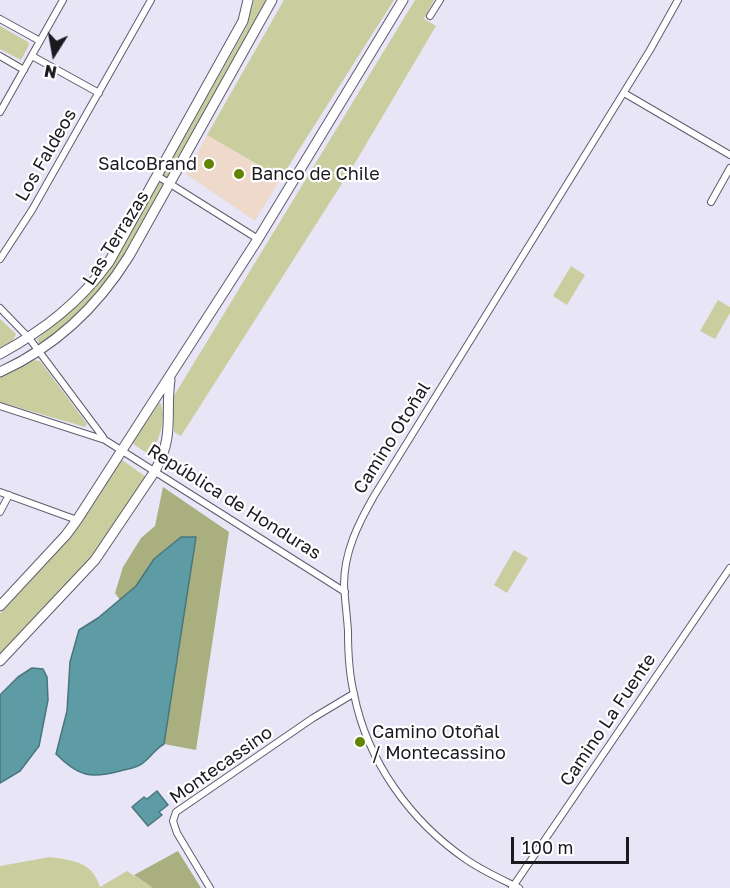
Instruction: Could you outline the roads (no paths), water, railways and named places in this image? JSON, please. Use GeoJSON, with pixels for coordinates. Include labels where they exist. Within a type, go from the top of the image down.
{"type":"FeatureCollection","features":[{"type":"Feature","properties":{"kind":"street"},"geometry":{"type":"LineString","coordinates":[[0,112],[63,0]]}},
{"type":"Feature","properties":{"kind":"street","name":"Los Faldeos"},"geometry":{"type":"LineString","coordinates":[[0,259],[32,210],[151,0]]}},
{"type":"Feature","properties":{"kind":"street","name":"Las Terrazas"},"geometry":{"type":"LineString","coordinates":[[29,338],[64,313],[88,288],[117,248],[243,21],[248,0]]}},
{"type":"Feature","properties":{"kind":"street","name":"Las Terrazas"},"geometry":{"type":"LineString","coordinates":[[38,351],[64,332],[99,298],[129,256],[272,0]]}},
{"type":"Feature","properties":{"kind":"street"},"geometry":{"type":"LineString","coordinates":[[0,606],[66,535],[77,520],[258,239],[403,0]]}},
{"type":"Feature","properties":{"kind":"street"},"geometry":{"type":"LineString","coordinates":[[430,16],[440,0]]}},
{"type":"Feature","properties":{"kind":"street","name":"Camino Otoñal"},"geometry":{"type":"LineString","coordinates":[[515,887],[481,869],[453,850],[429,829],[390,782],[375,754],[353,694],[345,592],[348,551],[361,518],[662,31],[678,0]]}},
{"type":"Feature","properties":{"kind":"street"},"geometry":{"type":"LineString","coordinates":[[0,19],[40,41]]}},
{"type":"Feature","properties":{"kind":"street"},"geometry":{"type":"LineString","coordinates":[[0,56],[24,70]]}},
{"type":"Feature","properties":{"kind":"street"},"geometry":{"type":"LineString","coordinates":[[32,56],[99,93]]}},
{"type":"Feature","properties":{"kind":"street"},"geometry":{"type":"LineString","coordinates":[[216,70],[229,77]]}},
{"type":"Feature","properties":{"kind":"street"},"geometry":{"type":"LineString","coordinates":[[624,93],[730,154]]}},
{"type":"Feature","properties":{"kind":"street"},"geometry":{"type":"LineString","coordinates":[[711,202],[730,168]]}},
{"type":"Feature","properties":{"kind":"street"},"geometry":{"type":"LineString","coordinates":[[156,175],[258,239]]}},
{"type":"Feature","properties":{"kind":"street"},"geometry":{"type":"LineString","coordinates":[[88,288],[99,298]]}},
{"type":"Feature","properties":{"kind":"street","name":"República de Honduras"},"geometry":{"type":"LineString","coordinates":[[0,308],[29,338],[105,440]]}},
{"type":"Feature","properties":{"kind":"street"},"geometry":{"type":"LineString","coordinates":[[0,354],[29,338]]}},
{"type":"Feature","properties":{"kind":"street"},"geometry":{"type":"LineString","coordinates":[[0,372],[38,351]]}},
{"type":"Feature","properties":{"kind":"street"},"geometry":{"type":"LineString","coordinates":[[0,661],[95,560],[154,471],[162,456],[168,436],[168,397],[171,374]]}},
{"type":"Feature","properties":{"kind":"street","name":"República de Honduras"},"geometry":{"type":"LineString","coordinates":[[0,406],[105,440],[345,592]]}},
{"type":"Feature","properties":{"kind":"street"},"geometry":{"type":"LineString","coordinates":[[0,492],[77,520]]}},
{"type":"Feature","properties":{"kind":"street"},"geometry":{"type":"LineString","coordinates":[[0,512],[9,495]]}},
{"type":"Feature","properties":{"kind":"street","name":"Camino La Fuente"},"geometry":{"type":"LineString","coordinates":[[515,887],[730,568]]}},
{"type":"Feature","properties":{"kind":"street","name":"Montecassino"},"geometry":{"type":"LineString","coordinates":[[210,888],[177,833],[173,821],[176,812],[313,718],[353,694]]}},
{"type":"Feature","properties":{"kind":"water"},"geometry":{"type":"Polygon","coordinates":[[[181,537],[196,537],[164,744],[141,765],[100,775],[85,774],[71,767],[56,754],[67,711],[70,662],[79,630],[98,618],[136,586],[154,559],[181,537]]]}},
{"type":"Feature","properties":{"kind":"water"},"geometry":{"type":"Polygon","coordinates":[[[32,668],[43,669],[47,677],[48,700],[39,746],[20,771],[0,783],[0,695],[18,677],[32,668]]]}},
{"type":"Feature","properties":{"kind":"water"},"geometry":{"type":"Polygon","coordinates":[[[157,791],[168,805],[159,812],[162,815],[148,826],[132,807],[144,797],[147,799],[157,791]]]}},
{"type":"Feature","properties":{"kind":"place","name":"SalcoBrand"},"geometry":{"type":"Point","coordinates":[209,164]}},
{"type":"Feature","properties":{"kind":"place","name":"Banco de Chile"},"geometry":{"type":"Point","coordinates":[239,174]}},
{"type":"Feature","properties":{"kind":"place","name":"Camino Otoñal / Montecassino"},"geometry":{"type":"Point","coordinates":[360,742]}}]}
